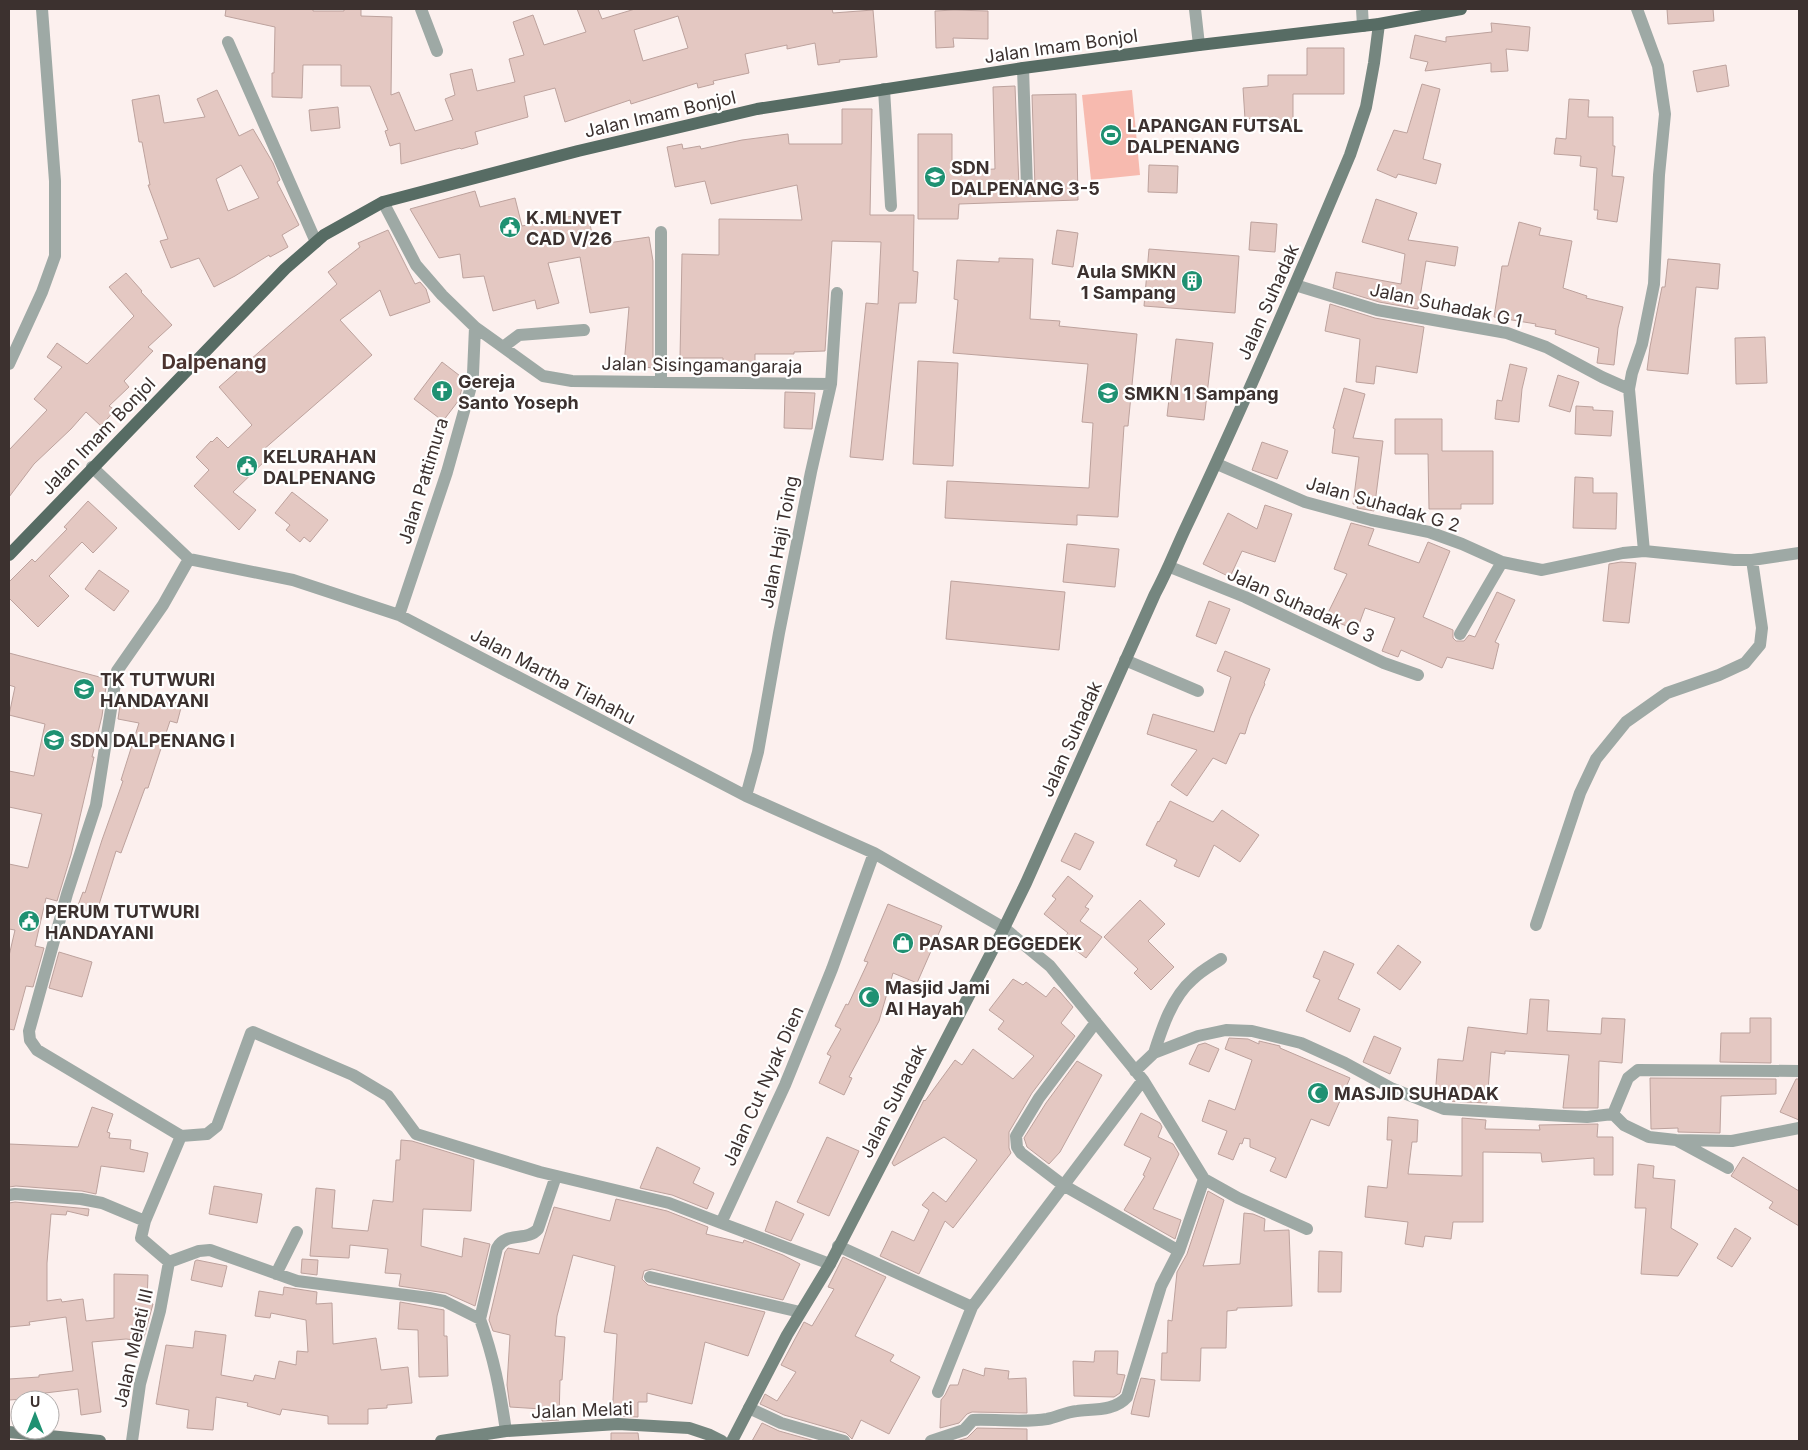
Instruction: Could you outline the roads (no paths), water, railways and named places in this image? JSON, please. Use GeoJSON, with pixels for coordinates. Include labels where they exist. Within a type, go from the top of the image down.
{"type":"FeatureCollection","features":[{"type":"Feature","properties":{"kind":"main road","name":"Jalan Imam Bonjol"},"geometry":{"type":"LineString","coordinates":[[9,555],[92,466],[285,269],[324,235],[383,202],[578,151],[757,109],[1023,68],[1379,24],[1461,9]]}},
{"type":"Feature","properties":{"kind":"street"},"geometry":{"type":"LineString","coordinates":[[9,364],[42,292],[54,256],[55,181],[42,9]]}},
{"type":"Feature","properties":{"kind":"street"},"geometry":{"type":"LineString","coordinates":[[422,9],[437,51]]}},
{"type":"Feature","properties":{"kind":"street"},"geometry":{"type":"LineString","coordinates":[[1195,9],[1199,45]]}},
{"type":"Feature","properties":{"kind":"street"},"geometry":{"type":"LineString","coordinates":[[1362,9],[1363,26]]}},
{"type":"Feature","properties":{"kind":"street"},"geometry":{"type":"LineString","coordinates":[[1637,9],[1658,66],[1665,114],[1659,175],[1654,284],[1642,344],[1632,373],[1629,389],[1644,551],[1734,560],[1752,560],[1799,553]]}},
{"type":"Feature","properties":{"kind":"street","name":"Jalan Suhadak"},"geometry":{"type":"LineString","coordinates":[[732,1441],[787,1334],[830,1264],[1026,883],[1155,594],[1170,567],[1186,526],[1217,464],[1350,155],[1366,107],[1379,24]]}},
{"type":"Feature","properties":{"kind":"street"},"geometry":{"type":"LineString","coordinates":[[228,42],[316,242]]}},
{"type":"Feature","properties":{"kind":"street"},"geometry":{"type":"LineString","coordinates":[[1023,68],[1027,188]]}},
{"type":"Feature","properties":{"kind":"street"},"geometry":{"type":"LineString","coordinates":[[884,90],[891,206]]}},
{"type":"Feature","properties":{"kind":"street","name":"Jalan Sisingamangaraja"},"geometry":{"type":"LineString","coordinates":[[383,202],[416,265],[442,296],[475,327],[543,376],[572,381],[831,384]]}},
{"type":"Feature","properties":{"kind":"street"},"geometry":{"type":"LineString","coordinates":[[661,232],[661,382]]}},
{"type":"Feature","properties":{"kind":"street","name":"Jalan Suhadak G 1"},"geometry":{"type":"LineString","coordinates":[[1295,285],[1377,310],[1507,333],[1546,347],[1629,389]]}},
{"type":"Feature","properties":{"kind":"street","name":"Jalan Haji Toing"},"geometry":{"type":"LineString","coordinates":[[746,796],[758,752],[790,576],[831,384],[837,293]]}},
{"type":"Feature","properties":{"kind":"street","name":"Jalan Pattimura"},"geometry":{"type":"LineString","coordinates":[[399,615],[447,472],[470,390],[473,374],[475,327]]}},
{"type":"Feature","properties":{"kind":"street"},"geometry":{"type":"LineString","coordinates":[[503,347],[519,335],[584,330]]}},
{"type":"Feature","properties":{"kind":"street","name":"Jalan Suhadak G 2"},"geometry":{"type":"LineString","coordinates":[[1217,464],[1305,502],[1371,520],[1429,532],[1502,562],[1542,570],[1623,553],[1644,551]]}},
{"type":"Feature","properties":{"kind":"street"},"geometry":{"type":"LineString","coordinates":[[92,466],[189,559],[163,605],[118,672],[96,805],[67,894],[29,1031],[30,1040],[37,1050],[181,1136],[207,1134],[217,1126],[251,1033],[253,1032],[353,1075],[388,1096],[416,1134],[556,1176],[669,1203],[830,1264]]}},
{"type":"Feature","properties":{"kind":"street","name":"Jalan Martha Tiahahu"},"geometry":{"type":"LineString","coordinates":[[189,559],[293,580],[399,615],[746,796],[874,853],[1004,928],[1050,966],[1139,1075],[1204,1179]]}},
{"type":"Feature","properties":{"kind":"street"},"geometry":{"type":"LineString","coordinates":[[1536,925],[1580,793],[1596,759],[1626,722],[1668,693],[1719,676],[1745,663],[1760,645],[1762,628],[1752,560]]}},
{"type":"Feature","properties":{"kind":"street"},"geometry":{"type":"LineString","coordinates":[[1460,634],[1502,562]]}},
{"type":"Feature","properties":{"kind":"street","name":"Jalan Suhadak G 3"},"geometry":{"type":"LineString","coordinates":[[1170,567],[1245,597],[1384,663],[1418,675]]}},
{"type":"Feature","properties":{"kind":"street"},"geometry":{"type":"LineString","coordinates":[[1126,660],[1198,691]]}},
{"type":"Feature","properties":{"kind":"street","name":"Jalan Cut Nyak Dien"},"geometry":{"type":"LineString","coordinates":[[722,1222],[786,1085],[832,969],[874,853]]}},
{"type":"Feature","properties":{"kind":"street"},"geometry":{"type":"LineString","coordinates":[[938,1392],[972,1307],[1063,1185],[1154,1054],[1162,1029],[1180,994],[1192,979],[1221,958]]}},
{"type":"Feature","properties":{"kind":"street"},"geometry":{"type":"LineString","coordinates":[[1096,1022],[1039,1098],[1016,1136],[1017,1147],[1021,1153],[1063,1185],[1179,1251]]}},
{"type":"Feature","properties":{"kind":"street"},"geometry":{"type":"LineString","coordinates":[[1154,1054],[1208,1034],[1226,1030],[1252,1031],[1301,1043],[1391,1088],[1444,1109],[1572,1116],[1613,1114],[1624,1125],[1649,1137],[1676,1140],[1732,1141],[1799,1128]]}},
{"type":"Feature","properties":{"kind":"street"},"geometry":{"type":"LineString","coordinates":[[1613,1114],[1628,1078],[1638,1070],[1799,1071]]}},
{"type":"Feature","properties":{"kind":"street"},"geometry":{"type":"LineString","coordinates":[[181,1136],[145,1220],[141,1238],[169,1262],[198,1251],[210,1250],[297,1281],[444,1301],[480,1319]]}},
{"type":"Feature","properties":{"kind":"street"},"geometry":{"type":"LineString","coordinates":[[1676,1140],[1728,1168]]}},
{"type":"Feature","properties":{"kind":"street"},"geometry":{"type":"LineString","coordinates":[[506,1431],[499,1382],[480,1319],[499,1243],[504,1239],[534,1233],[538,1228],[556,1176]]}},
{"type":"Feature","properties":{"kind":"street"},"geometry":{"type":"LineString","coordinates":[[931,1441],[964,1430],[973,1420],[1047,1419],[1077,1411],[1117,1406],[1124,1402],[1128,1397],[1161,1286],[1179,1251],[1204,1179],[1238,1198],[1307,1229]]}},
{"type":"Feature","properties":{"kind":"street"},"geometry":{"type":"LineString","coordinates":[[9,1195],[81,1199],[102,1203],[145,1220]]}},
{"type":"Feature","properties":{"kind":"street"},"geometry":{"type":"LineString","coordinates":[[276,1274],[297,1232]]}},
{"type":"Feature","properties":{"kind":"street"},"geometry":{"type":"LineString","coordinates":[[838,1246],[972,1307]]}},
{"type":"Feature","properties":{"kind":"street","name":"Jalan Melati III"},"geometry":{"type":"LineString","coordinates":[[132,1441],[140,1384],[160,1311],[169,1262]]}},
{"type":"Feature","properties":{"kind":"street"},"geometry":{"type":"LineString","coordinates":[[650,1277],[800,1312]]}},
{"type":"Feature","properties":{"kind":"street"},"geometry":{"type":"LineString","coordinates":[[749,1408],[781,1423],[844,1441]]}},
{"type":"Feature","properties":{"kind":"street","name":"Jalan Melati"},"geometry":{"type":"LineString","coordinates":[[441,1441],[506,1431],[618,1424],[689,1428],[710,1434],[722,1441]]}},
{"type":"Feature","properties":{"kind":"street"},"geometry":{"type":"LineString","coordinates":[[9,1432],[100,1441]]}},
{"type":"Feature","properties":{"kind":"place","name":"LAPANGAN FUTSAL DALPENANG"},"geometry":{"type":"Point","coordinates":[1111,135]}},
{"type":"Feature","properties":{"kind":"place","name":"SDN DALPENANG 3-5"},"geometry":{"type":"Point","coordinates":[935,177]}},
{"type":"Feature","properties":{"kind":"place","name":"K.MLNVET CAD V/26"},"geometry":{"type":"Point","coordinates":[510,227]}},
{"type":"Feature","properties":{"kind":"place","name":"Aula SMKN 1 Sampang"},"geometry":{"type":"Point","coordinates":[1192,281]}},
{"type":"Feature","properties":{"kind":"place","name":"Gereja Santo Yoseph"},"geometry":{"type":"Point","coordinates":[442,391]}},
{"type":"Feature","properties":{"kind":"place","name":"SMKN 1 Sampang"},"geometry":{"type":"Point","coordinates":[1108,393]}},
{"type":"Feature","properties":{"kind":"place","name":"KELURAHAN DALPENANG"},"geometry":{"type":"Point","coordinates":[247,466]}},
{"type":"Feature","properties":{"kind":"place","name":"TK TUTWURI HANDAYANI"},"geometry":{"type":"Point","coordinates":[84,689]}},
{"type":"Feature","properties":{"kind":"place","name":"SDN DALPENANG I"},"geometry":{"type":"Point","coordinates":[54,740]}},
{"type":"Feature","properties":{"kind":"place","name":"PERUM TUTWURI HANDAYANI"},"geometry":{"type":"Point","coordinates":[29,921]}},
{"type":"Feature","properties":{"kind":"place","name":"PASAR DEGGEDEK"},"geometry":{"type":"Point","coordinates":[903,943]}},
{"type":"Feature","properties":{"kind":"place","name":"Masjid Jami Al Hayah"},"geometry":{"type":"Point","coordinates":[869,997]}},
{"type":"Feature","properties":{"kind":"place","name":"MASJID SUHADAK"},"geometry":{"type":"Point","coordinates":[1318,1093]}},
{"type":"Feature","properties":{"kind":"district","name":"Dalpenang"},"geometry":{"type":"Point","coordinates":[214,362]}}]}
